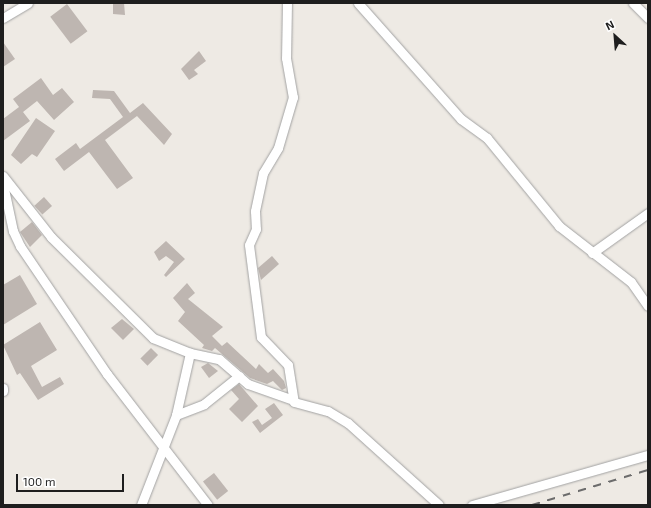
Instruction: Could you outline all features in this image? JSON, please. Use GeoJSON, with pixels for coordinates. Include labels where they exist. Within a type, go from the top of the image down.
{"type":"FeatureCollection","features":[{"type":"Feature","properties":{"kind":"street"},"geometry":{"type":"LineString","coordinates":[[3,18],[28,3]]}},
{"type":"Feature","properties":{"kind":"street"},"geometry":{"type":"LineString","coordinates":[[288,3],[286,58],[293,97],[278,148],[263,173],[255,211],[256,229],[249,248],[257,322],[264,343],[288,365],[293,400]]}},
{"type":"Feature","properties":{"kind":"street"},"geometry":{"type":"LineString","coordinates":[[358,3],[415,65],[461,119],[487,138],[558,226],[630,282],[648,306]]}},
{"type":"Feature","properties":{"kind":"street"},"geometry":{"type":"LineString","coordinates":[[633,3],[648,18]]}},
{"type":"Feature","properties":{"kind":"street"},"geometry":{"type":"LineString","coordinates":[[3,176],[52,237],[99,281],[143,331],[190,353],[220,359],[239,376],[269,394],[328,411],[348,423],[439,505]]}},
{"type":"Feature","properties":{"kind":"street"},"geometry":{"type":"LineString","coordinates":[[3,184],[13,231],[20,246],[106,374],[163,444],[208,505]]}},
{"type":"Feature","properties":{"kind":"street"},"geometry":{"type":"LineString","coordinates":[[592,253],[648,213]]}},
{"type":"Feature","properties":{"kind":"street"},"geometry":{"type":"LineString","coordinates":[[141,505],[163,444],[176,415],[190,353]]}},
{"type":"Feature","properties":{"kind":"street"},"geometry":{"type":"LineString","coordinates":[[176,415],[204,404],[239,376]]}},
{"type":"Feature","properties":{"kind":"street"},"geometry":{"type":"LineString","coordinates":[[472,505],[648,455]]}},
{"type":"Feature","properties":{"kind":"building"},"geometry":{"type":"Polygon","coordinates":[[[113,3],[124,3],[125,15],[113,14],[113,3]]]}},
{"type":"Feature","properties":{"kind":"building"},"geometry":{"type":"Polygon","coordinates":[[[67,4],[87,31],[71,44],[50,17],[67,4]]]}},
{"type":"Feature","properties":{"kind":"building"},"geometry":{"type":"Polygon","coordinates":[[[3,42],[15,59],[3,67],[3,42]]]}},
{"type":"Feature","properties":{"kind":"building"},"geometry":{"type":"Polygon","coordinates":[[[199,51],[206,61],[194,70],[198,74],[189,80],[181,69],[199,51]]]}},
{"type":"Feature","properties":{"kind":"building"},"geometry":{"type":"Polygon","coordinates":[[[41,78],[53,95],[62,88],[74,102],[54,120],[37,101],[23,112],[30,121],[3,141],[3,119],[19,107],[13,99],[41,78]]]}},
{"type":"Feature","properties":{"kind":"building"},"geometry":{"type":"Polygon","coordinates":[[[93,90],[114,91],[130,113],[143,103],[172,134],[164,145],[137,116],[105,140],[133,178],[117,189],[89,152],[64,171],[55,159],[76,143],[80,149],[123,117],[110,99],[92,98],[93,90]]]}},
{"type":"Feature","properties":{"kind":"building"},"geometry":{"type":"Polygon","coordinates":[[[36,118],[55,131],[37,157],[32,154],[21,164],[11,155],[36,118]]]}},
{"type":"Feature","properties":{"kind":"building"},"geometry":{"type":"Polygon","coordinates":[[[44,197],[52,206],[42,215],[34,206],[44,197]]]}},
{"type":"Feature","properties":{"kind":"building"},"geometry":{"type":"Polygon","coordinates":[[[32,222],[42,235],[30,247],[20,232],[32,222]]]}},
{"type":"Feature","properties":{"kind":"building"},"geometry":{"type":"Polygon","coordinates":[[[166,241],[185,259],[166,277],[164,275],[174,262],[166,256],[159,261],[154,252],[166,241]]]}},
{"type":"Feature","properties":{"kind":"building"},"geometry":{"type":"Polygon","coordinates":[[[272,256],[279,264],[261,280],[258,268],[272,256]]]}},
{"type":"Feature","properties":{"kind":"building"},"geometry":{"type":"Polygon","coordinates":[[[20,275],[37,304],[3,325],[3,285],[20,275]]]}},
{"type":"Feature","properties":{"kind":"building"},"geometry":{"type":"Polygon","coordinates":[[[187,283],[195,293],[188,299],[223,327],[212,336],[222,346],[227,342],[256,369],[259,364],[268,373],[273,369],[284,381],[286,388],[282,390],[273,381],[267,384],[250,378],[215,348],[212,351],[202,348],[204,345],[178,321],[185,312],[173,298],[187,283]]]}},
{"type":"Feature","properties":{"kind":"building"},"geometry":{"type":"Polygon","coordinates":[[[122,319],[134,329],[123,340],[111,328],[122,319]]]}},
{"type":"Feature","properties":{"kind":"building"},"geometry":{"type":"Polygon","coordinates":[[[40,322],[57,350],[31,366],[42,387],[60,377],[64,384],[38,400],[20,373],[17,375],[3,345],[40,322]]]}},
{"type":"Feature","properties":{"kind":"building"},"geometry":{"type":"Polygon","coordinates":[[[151,348],[158,355],[147,366],[140,359],[151,348]]]}},
{"type":"Feature","properties":{"kind":"building"},"geometry":{"type":"Polygon","coordinates":[[[208,363],[218,371],[209,378],[201,367],[208,363]]]}},
{"type":"Feature","properties":{"kind":"building"},"geometry":{"type":"Polygon","coordinates":[[[239,384],[258,406],[242,422],[229,409],[239,399],[231,390],[239,384]]]}},
{"type":"Feature","properties":{"kind":"building"},"geometry":{"type":"Polygon","coordinates":[[[274,403],[283,415],[260,433],[252,422],[258,419],[262,425],[272,418],[265,409],[274,403]]]}},
{"type":"Feature","properties":{"kind":"building"},"geometry":{"type":"Polygon","coordinates":[[[214,473],[228,491],[217,500],[203,482],[214,473]]]}},
{"type":"Feature","properties":{"kind":"railway"},"geometry":{"type":"LineString","coordinates":[[532,505],[648,470]]}}]}
